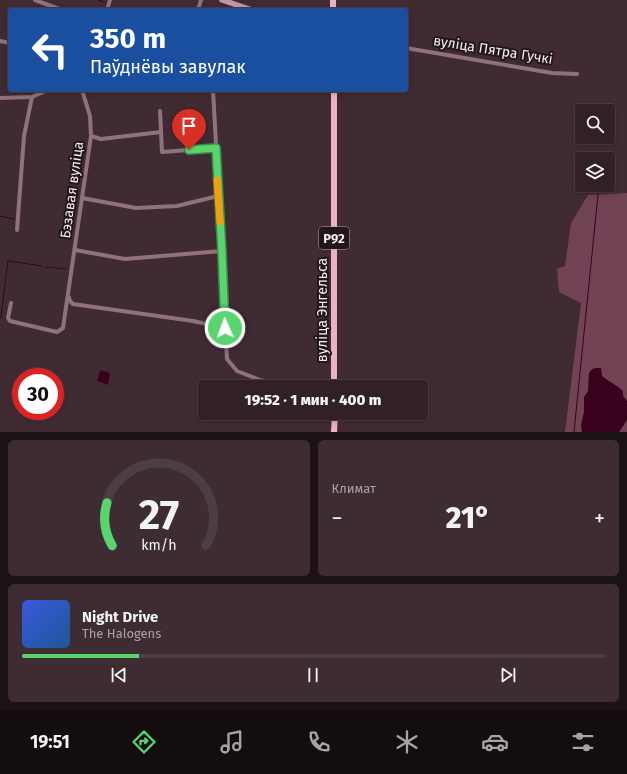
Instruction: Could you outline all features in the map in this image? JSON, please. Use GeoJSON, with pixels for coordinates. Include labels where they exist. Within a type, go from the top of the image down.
{"type":"FeatureCollection","features":[{"type":"Feature","properties":{"kind":"main road","name":"вуліца Энгельса"},"geometry":{"type":"LineString","coordinates":[[334,92],[334,380]]}},
{"type":"Feature","properties":{"kind":"main road"},"geometry":{"type":"LineString","coordinates":[[334,420],[334,432]]}},
{"type":"Feature","properties":{"kind":"street"},"geometry":{"type":"LineString","coordinates":[[35,0],[57,8]]}},
{"type":"Feature","properties":{"kind":"street"},"geometry":{"type":"LineString","coordinates":[[222,0],[246,8]]}},
{"type":"Feature","properties":{"kind":"street","name":"вуліца Пятра Гучкі"},"geometry":{"type":"LineString","coordinates":[[408,48],[552,73],[577,74]]}},
{"type":"Feature","properties":{"kind":"street"},"geometry":{"type":"LineString","coordinates":[[0,98],[32,97],[43,92]]}},
{"type":"Feature","properties":{"kind":"street","name":"Бэзавая вуліца"},"geometry":{"type":"LineString","coordinates":[[11,303],[8,318],[10,321],[57,332],[63,328],[91,136],[90,116],[83,92]]}},
{"type":"Feature","properties":{"kind":"street"},"geometry":{"type":"LineString","coordinates":[[213,92],[227,359],[237,371],[260,380]]}},
{"type":"Feature","properties":{"kind":"street"},"geometry":{"type":"LineString","coordinates":[[17,230],[24,136],[32,97]]}},
{"type":"Feature","properties":{"kind":"street"},"geometry":{"type":"LineString","coordinates":[[160,111],[162,152],[216,148]]}},
{"type":"Feature","properties":{"kind":"street"},"geometry":{"type":"LineString","coordinates":[[91,136],[101,139],[161,132]]}},
{"type":"Feature","properties":{"kind":"street"},"geometry":{"type":"LineString","coordinates":[[82,198],[136,208],[178,206],[218,196]]}},
{"type":"Feature","properties":{"kind":"street"},"geometry":{"type":"LineString","coordinates":[[75,250],[125,259],[222,252]]}},
{"type":"Feature","properties":{"kind":"street"},"geometry":{"type":"LineString","coordinates":[[68,294],[70,301],[73,304],[193,321],[225,328]]}},
{"type":"Feature","properties":{"kind":"shaded area"},"geometry":{"type":"Polygon","coordinates":[[[627,193],[627,432],[565,432],[581,303],[559,292],[557,269],[565,266],[571,223],[588,195],[627,193]]]}},
{"type":"Feature","properties":{"kind":"shaded area"},"geometry":{"type":"Polygon","coordinates":[[[601,368],[602,376],[623,391],[623,396],[627,401],[627,420],[619,432],[582,432],[581,425],[584,412],[584,397],[588,391],[589,373],[592,369],[601,368]]]}},
{"type":"Feature","properties":{"kind":"shaded area"},"geometry":{"type":"Polygon","coordinates":[[[100,370],[110,373],[108,385],[97,381],[100,370]]]}},
{"type":"Feature","properties":{"kind":"waterway"},"geometry":{"type":"LineString","coordinates":[[98,0],[104,2]]}},
{"type":"Feature","properties":{"kind":"waterway"},"geometry":{"type":"LineString","coordinates":[[574,432],[598,192]]}},
{"type":"Feature","properties":{"kind":"waterway"},"geometry":{"type":"LineString","coordinates":[[0,216],[14,219]]}},
{"type":"Feature","properties":{"kind":"waterway"},"geometry":{"type":"LineString","coordinates":[[0,318],[8,261],[42,266]]}},
{"type":"Feature","properties":{"kind":"waterway"},"geometry":{"type":"LineString","coordinates":[[46,267],[66,269]]}},
{"type":"Feature","properties":{"kind":"slow traffic"},"geometry":{"type":"LineString","coordinates":[[217,180],[220,222]]}},
{"type":"Feature","properties":{"kind":"route"},"geometry":{"type":"LineString","coordinates":[[189,150],[216,148],[225,328]]}}]}
